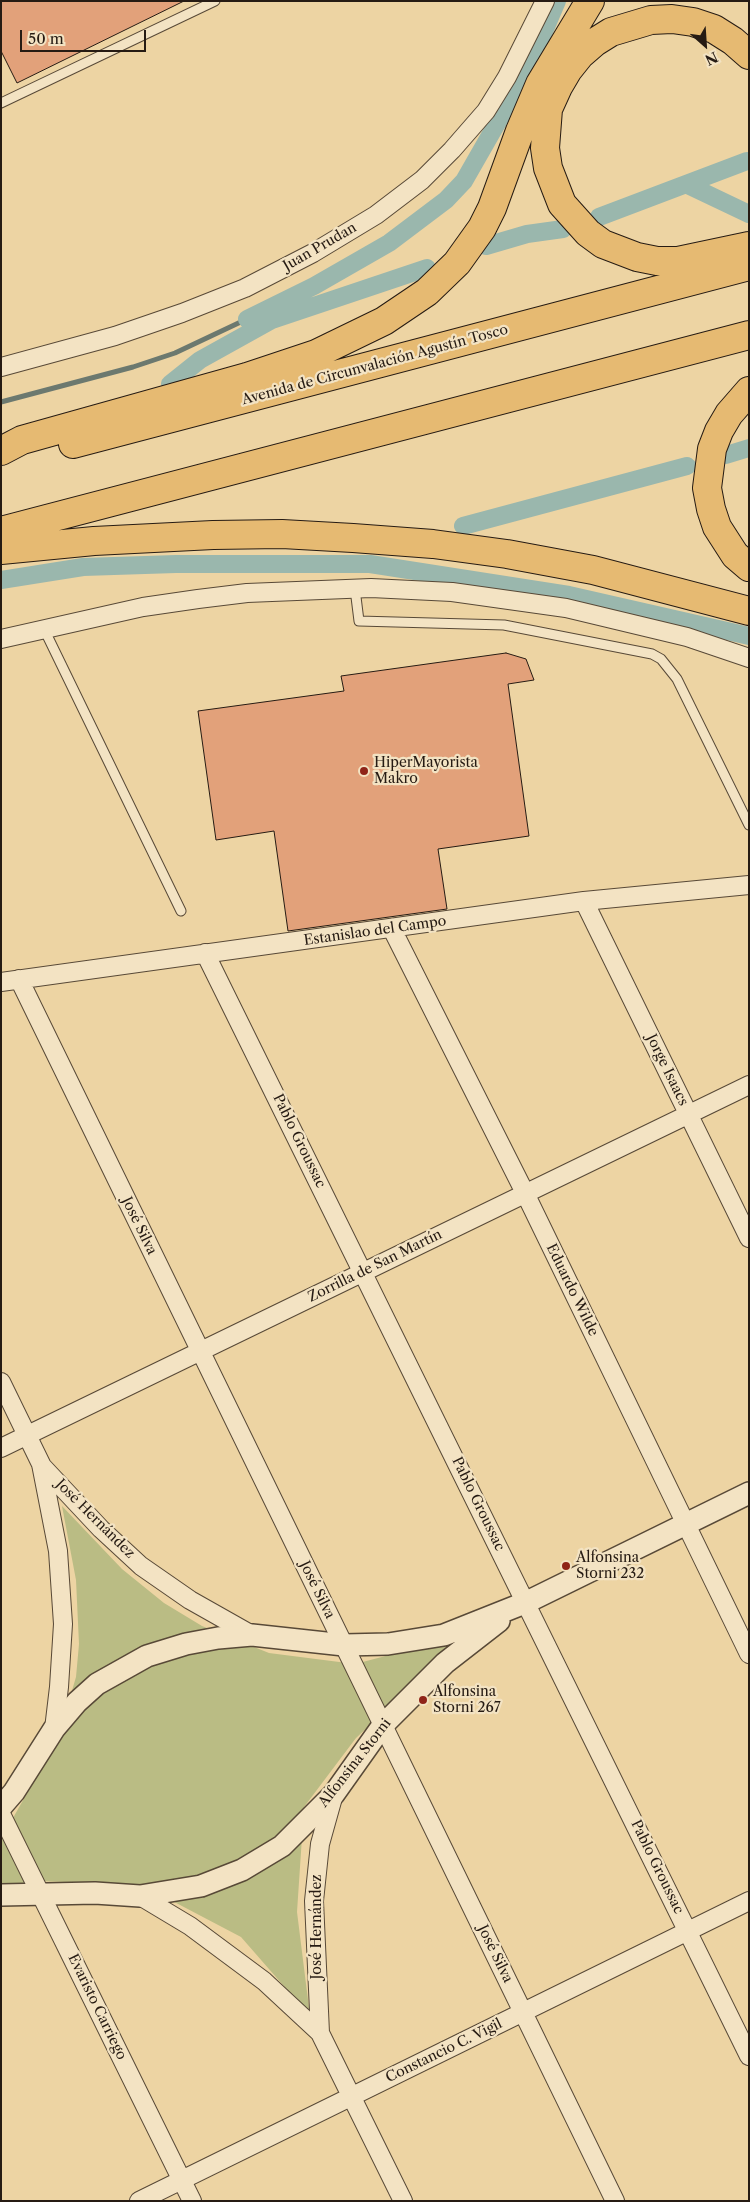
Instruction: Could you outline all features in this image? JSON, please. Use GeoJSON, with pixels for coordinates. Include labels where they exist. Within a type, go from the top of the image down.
{"type":"FeatureCollection","features":[{"type":"Feature","properties":{"kind":"highway"},"geometry":{"type":"LineString","coordinates":[[1,451],[22,440],[247,377],[316,354],[384,321],[428,292],[457,263],[482,228],[492,208],[520,131],[540,84],[590,1]]}},
{"type":"Feature","properties":{"kind":"highway"},"geometry":{"type":"LineString","coordinates":[[749,55],[733,41],[714,29],[692,22],[672,19],[651,20],[611,32],[594,42],[580,55],[558,87],[548,109],[545,148],[548,168],[562,204],[578,223],[603,244],[637,258],[657,261],[678,261],[749,246]]}},
{"type":"Feature","properties":{"kind":"highway","name":"Avenida de Circunvalación Agustín Tosco"},"geometry":{"type":"LineString","coordinates":[[1,463],[749,266]]}},
{"type":"Feature","properties":{"kind":"highway"},"geometry":{"type":"LineString","coordinates":[[1,531],[749,335]]}},
{"type":"Feature","properties":{"kind":"highway"},"geometry":{"type":"LineString","coordinates":[[749,392],[729,414],[719,431],[712,449],[707,488],[717,527],[735,555],[749,567]]}},
{"type":"Feature","properties":{"kind":"highway"},"geometry":{"type":"LineString","coordinates":[[1,550],[94,541],[213,535],[282,534],[433,544],[507,554],[594,570],[749,611]]}},
{"type":"Feature","properties":{"kind":"street","name":"Juan Prudan"},"geometry":{"type":"LineString","coordinates":[[1,367],[115,336],[182,313],[245,288],[313,253],[376,214],[422,180],[452,150],[486,110],[507,77],[545,1]]}},
{"type":"Feature","properties":{"kind":"street"},"geometry":{"type":"LineString","coordinates":[[1,640],[143,607],[198,599],[247,593],[355,589],[452,592],[566,608],[687,637],[749,658]]}},
{"type":"Feature","properties":{"kind":"street","name":"Estanislao del Campo"},"geometry":{"type":"LineString","coordinates":[[1,982],[584,901],[749,885]]}},
{"type":"Feature","properties":{"kind":"street","name":"Jorge Isaacs"},"geometry":{"type":"LineString","coordinates":[[584,901],[749,1238]]}},
{"type":"Feature","properties":{"kind":"street","name":"Eduardo Wilde"},"geometry":{"type":"LineString","coordinates":[[392,929],[525,1193],[749,1654]]}},
{"type":"Feature","properties":{"kind":"street","name":"Pablo Groussac"},"geometry":{"type":"LineString","coordinates":[[205,953],[364,1272],[521,1605],[688,1931],[749,2056]]}},
{"type":"Feature","properties":{"kind":"street","name":"José Silva"},"geometry":{"type":"LineString","coordinates":[[19,979],[615,2201]]}},
{"type":"Feature","properties":{"kind":"street","name":"Zorrilla de San Martín"},"geometry":{"type":"LineString","coordinates":[[1,1448],[749,1085]]}},
{"type":"Feature","properties":{"kind":"street","name":"José Hernández"},"geometry":{"type":"LineString","coordinates":[[1,1382],[41,1464],[58,1551],[62,1597],[62,1655],[54,1729]]}},
{"type":"Feature","properties":{"kind":"street","name":"José Hernández"},"geometry":{"type":"LineString","coordinates":[[41,1464],[101,1530],[141,1566],[190,1600],[252,1635]]}},
{"type":"Feature","properties":{"kind":"street","name":"Alfonsina Storni"},"geometry":{"type":"LineString","coordinates":[[1,1807],[14,1792],[54,1729],[78,1702],[97,1684],[147,1656],[186,1644],[218,1638],[252,1635],[344,1645],[388,1644],[444,1635],[521,1605],[749,1493]]}},
{"type":"Feature","properties":{"kind":"street","name":"Alfonsina Storni"},"geometry":{"type":"LineString","coordinates":[[1,1895],[41,1893],[140,1896],[200,1886],[242,1870],[282,1846],[334,1794],[383,1725],[446,1663],[521,1605]]}},
{"type":"Feature","properties":{"kind":"street","name":"José Hernández"},"geometry":{"type":"LineString","coordinates":[[320,2033],[314,1901],[320,1844],[334,1794]]}},
{"type":"Feature","properties":{"kind":"street","name":"Evaristo Carriego"},"geometry":{"type":"LineString","coordinates":[[1,1814],[192,2201]]}},
{"type":"Feature","properties":{"kind":"street","name":"José Hernández"},"geometry":{"type":"LineString","coordinates":[[140,1896],[190,1926],[258,1976],[320,2033],[403,2201]]}},
{"type":"Feature","properties":{"kind":"street","name":"Constancio C. Vigil"},"geometry":{"type":"LineString","coordinates":[[139,2201],[749,1901]]}},
{"type":"Feature","properties":{"kind":"lane"},"geometry":{"type":"LineString","coordinates":[[3,99],[215,1]]}},
{"type":"Feature","properties":{"kind":"lane"},"geometry":{"type":"LineString","coordinates":[[355,589],[358,621],[504,625],[652,654],[661,659],[677,680],[749,825]]}},
{"type":"Feature","properties":{"kind":"lane"},"geometry":{"type":"LineString","coordinates":[[44,629],[181,911]]}},
{"type":"Feature","properties":{"kind":"green space"},"geometry":{"type":"Polygon","coordinates":[[[62,1506],[122,1569],[164,1603],[202,1626],[269,1653],[355,1664],[466,1635],[356,1738],[304,1807],[297,1912],[310,2016],[241,1937],[142,1885],[38,1881],[1,1887],[1,1829],[13,1818],[58,1738],[76,1677],[79,1644],[76,1580],[62,1506]]]}},
{"type":"Feature","properties":{"kind":"building"},"geometry":{"type":"Polygon","coordinates":[[[1,1],[184,1],[17,83],[1,51],[1,1]]]}},
{"type":"Feature","properties":{"kind":"building","name":"HiperMayorista Makro"},"geometry":{"type":"Polygon","coordinates":[[[506,653],[526,659],[534,680],[508,684],[529,836],[438,849],[447,909],[288,931],[274,831],[216,840],[198,711],[344,691],[341,676],[506,653]]]}},
{"type":"Feature","properties":{"kind":"waterway"},"geometry":{"type":"LineString","coordinates":[[247,319],[314,286],[389,243],[446,200],[464,181],[528,69],[557,1]]}},
{"type":"Feature","properties":{"kind":"waterway"},"geometry":{"type":"LineString","coordinates":[[599,217],[747,161]]}},
{"type":"Feature","properties":{"kind":"waterway"},"geometry":{"type":"LineString","coordinates":[[688,185],[749,214]]}},
{"type":"Feature","properties":{"kind":"waterway"},"geometry":{"type":"LineString","coordinates":[[486,246],[527,234],[563,229]]}},
{"type":"Feature","properties":{"kind":"waterway"},"geometry":{"type":"LineString","coordinates":[[170,384],[200,360],[272,320],[427,268]]}},
{"type":"Feature","properties":{"kind":"waterway"},"geometry":{"type":"LineString","coordinates":[[1,402],[133,367],[175,353],[247,319]]}},
{"type":"Feature","properties":{"kind":"waterway"},"geometry":{"type":"LineString","coordinates":[[726,455],[749,448]]}},
{"type":"Feature","properties":{"kind":"waterway"},"geometry":{"type":"LineString","coordinates":[[463,526],[687,466]]}},
{"type":"Feature","properties":{"kind":"waterway"},"geometry":{"type":"LineString","coordinates":[[1,580],[83,567],[176,564],[370,564],[569,595],[749,636]]}},
{"type":"Feature","properties":{"kind":"place","name":"HiperMayorista Makro"},"geometry":{"type":"Point","coordinates":[364,771]}},
{"type":"Feature","properties":{"kind":"place","name":"Alfonsina Storni 232"},"geometry":{"type":"Point","coordinates":[566,1566]}},
{"type":"Feature","properties":{"kind":"place","name":"Alfonsina Storni 267"},"geometry":{"type":"Point","coordinates":[423,1700]}}]}
